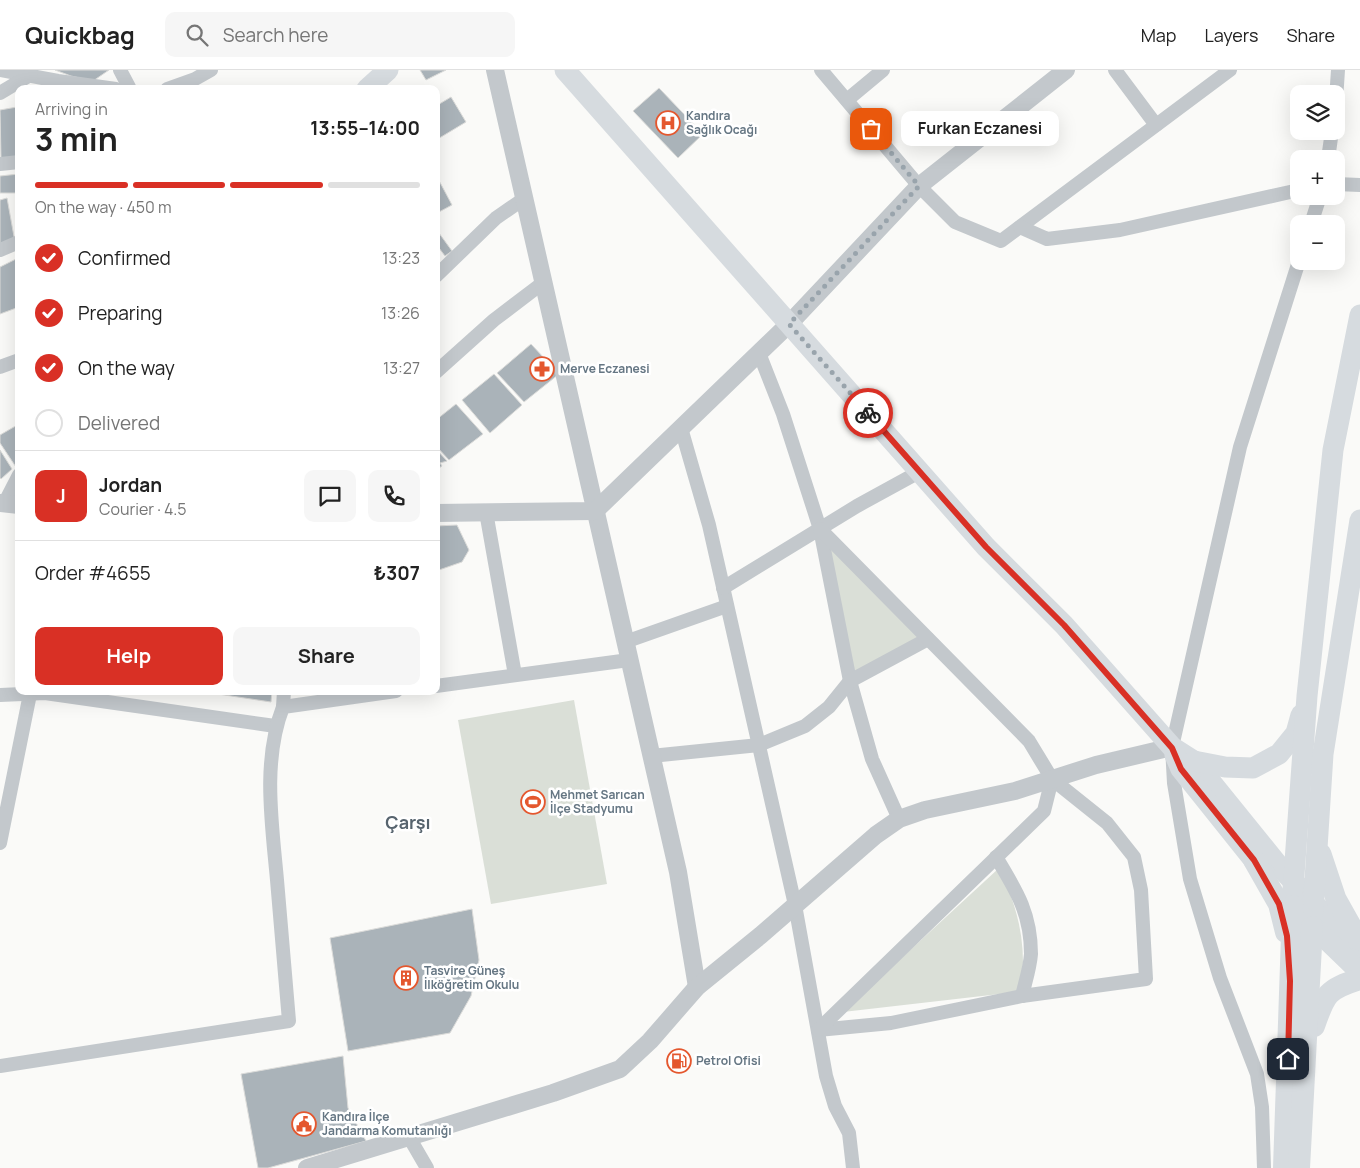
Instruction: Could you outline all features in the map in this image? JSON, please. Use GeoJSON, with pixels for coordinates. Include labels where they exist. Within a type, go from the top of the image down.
{"type":"FeatureCollection","features":[{"type":"Feature","properties":{"kind":"highway"},"geometry":{"type":"LineString","coordinates":[[1254,860],[1279,904],[1287,936],[1290,981],[1284,1168]]}},
{"type":"Feature","properties":{"kind":"highway"},"geometry":{"type":"LineString","coordinates":[[1290,981],[1303,905]]}},
{"type":"Feature","properties":{"kind":"highway"},"geometry":{"type":"LineString","coordinates":[[1300,1168],[1312,927]]}},
{"type":"Feature","properties":{"kind":"highway"},"geometry":{"type":"LineString","coordinates":[[1306,1051],[1323,1001],[1338,986],[1360,979]]}},
{"type":"Feature","properties":{"kind":"main road"},"geometry":{"type":"LineString","coordinates":[[371,85],[388,70]]}},
{"type":"Feature","properties":{"kind":"main road"},"geometry":{"type":"LineString","coordinates":[[565,70],[986,547],[1064,625],[1172,748],[1181,769],[1254,860],[1303,905],[1360,953]]}},
{"type":"Feature","properties":{"kind":"main road"},"geometry":{"type":"LineString","coordinates":[[1294,882],[1307,696],[1333,450],[1360,315]]}},
{"type":"Feature","properties":{"kind":"main road"},"geometry":{"type":"LineString","coordinates":[[1303,905],[1318,842],[1323,754],[1360,520]]}},
{"type":"Feature","properties":{"kind":"main road"},"geometry":{"type":"LineString","coordinates":[[1172,748],[1194,761],[1225,767],[1252,768],[1279,754],[1296,732],[1307,696]]}},
{"type":"Feature","properties":{"kind":"main road"},"geometry":{"type":"LineString","coordinates":[[1194,761],[1294,882],[1312,927],[1360,972]]}},
{"type":"Feature","properties":{"kind":"main road"},"geometry":{"type":"LineString","coordinates":[[1318,842],[1336,899],[1360,942]]}},
{"type":"Feature","properties":{"kind":"street"},"geometry":{"type":"LineString","coordinates":[[0,70],[32,78],[87,85]]}},
{"type":"Feature","properties":{"kind":"street"},"geometry":{"type":"LineString","coordinates":[[120,70],[128,85]]}},
{"type":"Feature","properties":{"kind":"street"},"geometry":{"type":"LineString","coordinates":[[178,85],[195,79],[210,70]]}},
{"type":"Feature","properties":{"kind":"street"},"geometry":{"type":"LineString","coordinates":[[495,70],[678,872],[697,987]]}},
{"type":"Feature","properties":{"kind":"street"},"geometry":{"type":"LineString","coordinates":[[821,70],[919,186],[955,222],[1001,241],[1230,70]]}},
{"type":"Feature","properties":{"kind":"street"},"geometry":{"type":"LineString","coordinates":[[847,100],[883,70]]}},
{"type":"Feature","properties":{"kind":"street"},"geometry":{"type":"LineString","coordinates":[[440,513],[595,511],[789,324],[919,186],[1066,70]]}},
{"type":"Feature","properties":{"kind":"street"},"geometry":{"type":"LineString","coordinates":[[1115,70],[1156,125]]}},
{"type":"Feature","properties":{"kind":"street"},"geometry":{"type":"LineString","coordinates":[[1337,85],[1338,70]]}},
{"type":"Feature","properties":{"kind":"street"},"geometry":{"type":"LineString","coordinates":[[17,85],[32,78]]}},
{"type":"Feature","properties":{"kind":"street"},"geometry":{"type":"LineString","coordinates":[[0,93],[15,86]]}},
{"type":"Feature","properties":{"kind":"street"},"geometry":{"type":"LineString","coordinates":[[0,164],[15,162]]}},
{"type":"Feature","properties":{"kind":"street"},"geometry":{"type":"LineString","coordinates":[[1345,184],[1360,185]]}},
{"type":"Feature","properties":{"kind":"street"},"geometry":{"type":"LineString","coordinates":[[1020,227],[1047,239],[1120,230],[1290,192]]}},
{"type":"Feature","properties":{"kind":"street"},"geometry":{"type":"LineString","coordinates":[[440,268],[496,218],[525,198]]}},
{"type":"Feature","properties":{"kind":"street"},"geometry":{"type":"LineString","coordinates":[[0,250],[15,244]]}},
{"type":"Feature","properties":{"kind":"street"},"geometry":{"type":"LineString","coordinates":[[1264,1168],[1262,1107],[1257,1074],[1220,978],[1190,879],[1174,783],[1172,748],[1240,447],[1296,270]]}},
{"type":"Feature","properties":{"kind":"street"},"geometry":{"type":"LineString","coordinates":[[440,368],[494,320],[544,282]]}},
{"type":"Feature","properties":{"kind":"street"},"geometry":{"type":"LineString","coordinates":[[759,353],[783,414],[820,528],[850,680],[872,758],[899,819]]}},
{"type":"Feature","properties":{"kind":"street"},"geometry":{"type":"LineString","coordinates":[[0,367],[15,361]]}},
{"type":"Feature","properties":{"kind":"street"},"geometry":{"type":"LineString","coordinates":[[681,428],[709,525],[724,588],[795,906],[828,1083],[835,1106],[849,1133],[853,1168]]}},
{"type":"Feature","properties":{"kind":"street"},"geometry":{"type":"LineString","coordinates":[[724,588],[820,528],[919,472]]}},
{"type":"Feature","properties":{"kind":"street"},"geometry":{"type":"LineString","coordinates":[[8,504],[15,486]]}},
{"type":"Feature","properties":{"kind":"street"},"geometry":{"type":"LineString","coordinates":[[486,512],[515,675]]}},
{"type":"Feature","properties":{"kind":"street"},"geometry":{"type":"LineString","coordinates":[[818,1030],[891,1023],[1022,996],[1146,979],[1141,890],[1134,857],[1107,823],[1052,779],[1029,741],[820,528]]}},
{"type":"Feature","properties":{"kind":"street"},"geometry":{"type":"LineString","coordinates":[[625,642],[727,606]]}},
{"type":"Feature","properties":{"kind":"street"},"geometry":{"type":"LineString","coordinates":[[651,756],[759,745],[805,726],[829,707],[850,680],[928,639]]}},
{"type":"Feature","properties":{"kind":"street"},"geometry":{"type":"LineString","coordinates":[[440,685],[629,660]]}},
{"type":"Feature","properties":{"kind":"street"},"geometry":{"type":"LineString","coordinates":[[0,695],[15,694]]}},
{"type":"Feature","properties":{"kind":"street"},"geometry":{"type":"LineString","coordinates":[[0,843],[30,695]]}},
{"type":"Feature","properties":{"kind":"street"},"geometry":{"type":"LineString","coordinates":[[65,695],[275,726]]}},
{"type":"Feature","properties":{"kind":"street"},"geometry":{"type":"LineString","coordinates":[[0,1066],[289,1021],[270,782],[275,726],[283,706],[284,695]]}},
{"type":"Feature","properties":{"kind":"street"},"geometry":{"type":"LineString","coordinates":[[283,706],[366,695]]}},
{"type":"Feature","properties":{"kind":"street"},"geometry":{"type":"LineString","coordinates":[[307,1168],[553,1093],[620,1068],[650,1041],[697,987],[795,906],[876,835],[899,819],[925,810],[1015,791],[1096,765],[1172,748]]}},
{"type":"Feature","properties":{"kind":"street"},"geometry":{"type":"LineString","coordinates":[[818,1030],[1044,811],[1052,779]]}},
{"type":"Feature","properties":{"kind":"street"},"geometry":{"type":"LineString","coordinates":[[996,857],[1019,896],[1028,919],[1031,955],[1022,996]]}},
{"type":"Feature","properties":{"kind":"street"},"geometry":{"type":"LineString","coordinates":[[409,1137],[427,1168]]}},
{"type":"Feature","properties":{"kind":"shaded area"},"geometry":{"type":"Polygon","coordinates":[[[820,529],[928,639],[850,681],[820,529]]]}},
{"type":"Feature","properties":{"kind":"shaded area","name":"Mehmet Sarıcan İlçe Stadyumu"},"geometry":{"type":"Polygon","coordinates":[[[574,700],[607,884],[491,904],[458,720],[574,700]]]}},
{"type":"Feature","properties":{"kind":"shaded area"},"geometry":{"type":"Polygon","coordinates":[[[998,869],[1013,902],[1023,950],[1022,973],[1017,992],[843,1012],[998,869]]]}},
{"type":"Feature","properties":{"kind":"building"},"geometry":{"type":"Polygon","coordinates":[[[55,70],[109,70],[93,81],[55,70]]]}},
{"type":"Feature","properties":{"kind":"building"},"geometry":{"type":"Polygon","coordinates":[[[420,70],[446,70],[426,80],[420,70]]]}},
{"type":"Feature","properties":{"kind":"building","name":"Kandıra Sağlık Ocağı"},"geometry":{"type":"Polygon","coordinates":[[[659,88],[703,134],[678,158],[633,111],[659,88]]]}},
{"type":"Feature","properties":{"kind":"building"},"geometry":{"type":"Polygon","coordinates":[[[451,97],[466,122],[440,138],[440,104],[451,97]]]}},
{"type":"Feature","properties":{"kind":"building"},"geometry":{"type":"Polygon","coordinates":[[[15,107],[15,157],[1,159],[0,110],[15,107]]]}},
{"type":"Feature","properties":{"kind":"building"},"geometry":{"type":"Polygon","coordinates":[[[15,174],[15,193],[0,193],[0,176],[15,174]]]}},
{"type":"Feature","properties":{"kind":"building"},"geometry":{"type":"Polygon","coordinates":[[[440,182],[452,205],[440,211],[440,182]]]}},
{"type":"Feature","properties":{"kind":"building"},"geometry":{"type":"Polygon","coordinates":[[[7,198],[15,242],[0,246],[0,200],[7,198]]]}},
{"type":"Feature","properties":{"kind":"building"},"geometry":{"type":"Polygon","coordinates":[[[440,234],[452,251],[445,256],[440,249],[440,234]]]}},
{"type":"Feature","properties":{"kind":"building"},"geometry":{"type":"Polygon","coordinates":[[[15,260],[15,308],[0,314],[0,267],[15,260]]]}},
{"type":"Feature","properties":{"kind":"building"},"geometry":{"type":"Polygon","coordinates":[[[531,344],[559,374],[524,402],[497,373],[531,344]]]}},
{"type":"Feature","properties":{"kind":"building"},"geometry":{"type":"Polygon","coordinates":[[[494,374],[522,405],[490,433],[462,400],[494,374]]]}},
{"type":"Feature","properties":{"kind":"building"},"geometry":{"type":"Polygon","coordinates":[[[456,404],[483,434],[449,460],[440,450],[440,417],[456,404]]]}},
{"type":"Feature","properties":{"kind":"building"},"geometry":{"type":"Polygon","coordinates":[[[15,426],[15,466],[0,443],[0,435],[15,426]]]}},
{"type":"Feature","properties":{"kind":"building"},"geometry":{"type":"Polygon","coordinates":[[[0,450],[12,469],[1,479],[0,478],[0,450]]]}},
{"type":"Feature","properties":{"kind":"building"},"geometry":{"type":"Polygon","coordinates":[[[440,453],[447,461],[440,463],[440,453]]]}},
{"type":"Feature","properties":{"kind":"building"},"geometry":{"type":"Polygon","coordinates":[[[457,525],[469,550],[462,562],[440,570],[440,526],[457,525]]]}},
{"type":"Feature","properties":{"kind":"building"},"geometry":{"type":"Polygon","coordinates":[[[225,695],[272,695],[271,702],[225,695]]]}},
{"type":"Feature","properties":{"kind":"building","name":"Tasvire Güneş İlköğretim Okulu"},"geometry":{"type":"Polygon","coordinates":[[[472,909],[479,960],[471,996],[450,1033],[348,1051],[330,938],[472,909]]]}},
{"type":"Feature","properties":{"kind":"building","name":"Kandıra İlçe Jandarma Komutanlığı"},"geometry":{"type":"Polygon","coordinates":[[[343,1056],[348,1108],[366,1141],[268,1168],[258,1168],[241,1074],[343,1056]]]}},
{"type":"Feature","properties":{"kind":"way so far"},"geometry":{"type":"LineString","coordinates":[[868,413],[789,324],[919,186],[871,129]]}},
{"type":"Feature","properties":{"kind":"place","name":"Kandıra Sağlık Ocağı"},"geometry":{"type":"Point","coordinates":[668,123]}},
{"type":"Feature","properties":{"kind":"place","name":"Furkan Eczanesi"},"geometry":{"type":"Point","coordinates":[871,129]}},
{"type":"Feature","properties":{"kind":"place","name":"Merve Eczanesi"},"geometry":{"type":"Point","coordinates":[542,369]}},
{"type":"Feature","properties":{"kind":"place","name":"Mehmet Sarıcan İlçe Stadyumu"},"geometry":{"type":"Point","coordinates":[533,802]}},
{"type":"Feature","properties":{"kind":"place","name":"Tasvire Güneş İlköğretim Okulu"},"geometry":{"type":"Point","coordinates":[406,978]}},
{"type":"Feature","properties":{"kind":"place","name":"Petrol Ofisi"},"geometry":{"type":"Point","coordinates":[679,1061]}},
{"type":"Feature","properties":{"kind":"place","name":"Kandıra İlçe Jandarma Komutanlığı"},"geometry":{"type":"Point","coordinates":[304,1124]}},
{"type":"Feature","properties":{"kind":"district","name":"Çarşı"},"geometry":{"type":"Point","coordinates":[408,823]}},
{"type":"Feature","properties":{"kind":"route"},"geometry":{"type":"LineString","coordinates":[[868,413],[986,547],[1064,625],[1172,748],[1181,769],[1254,860],[1279,904],[1287,936],[1290,981],[1288,1059]]}}]}
